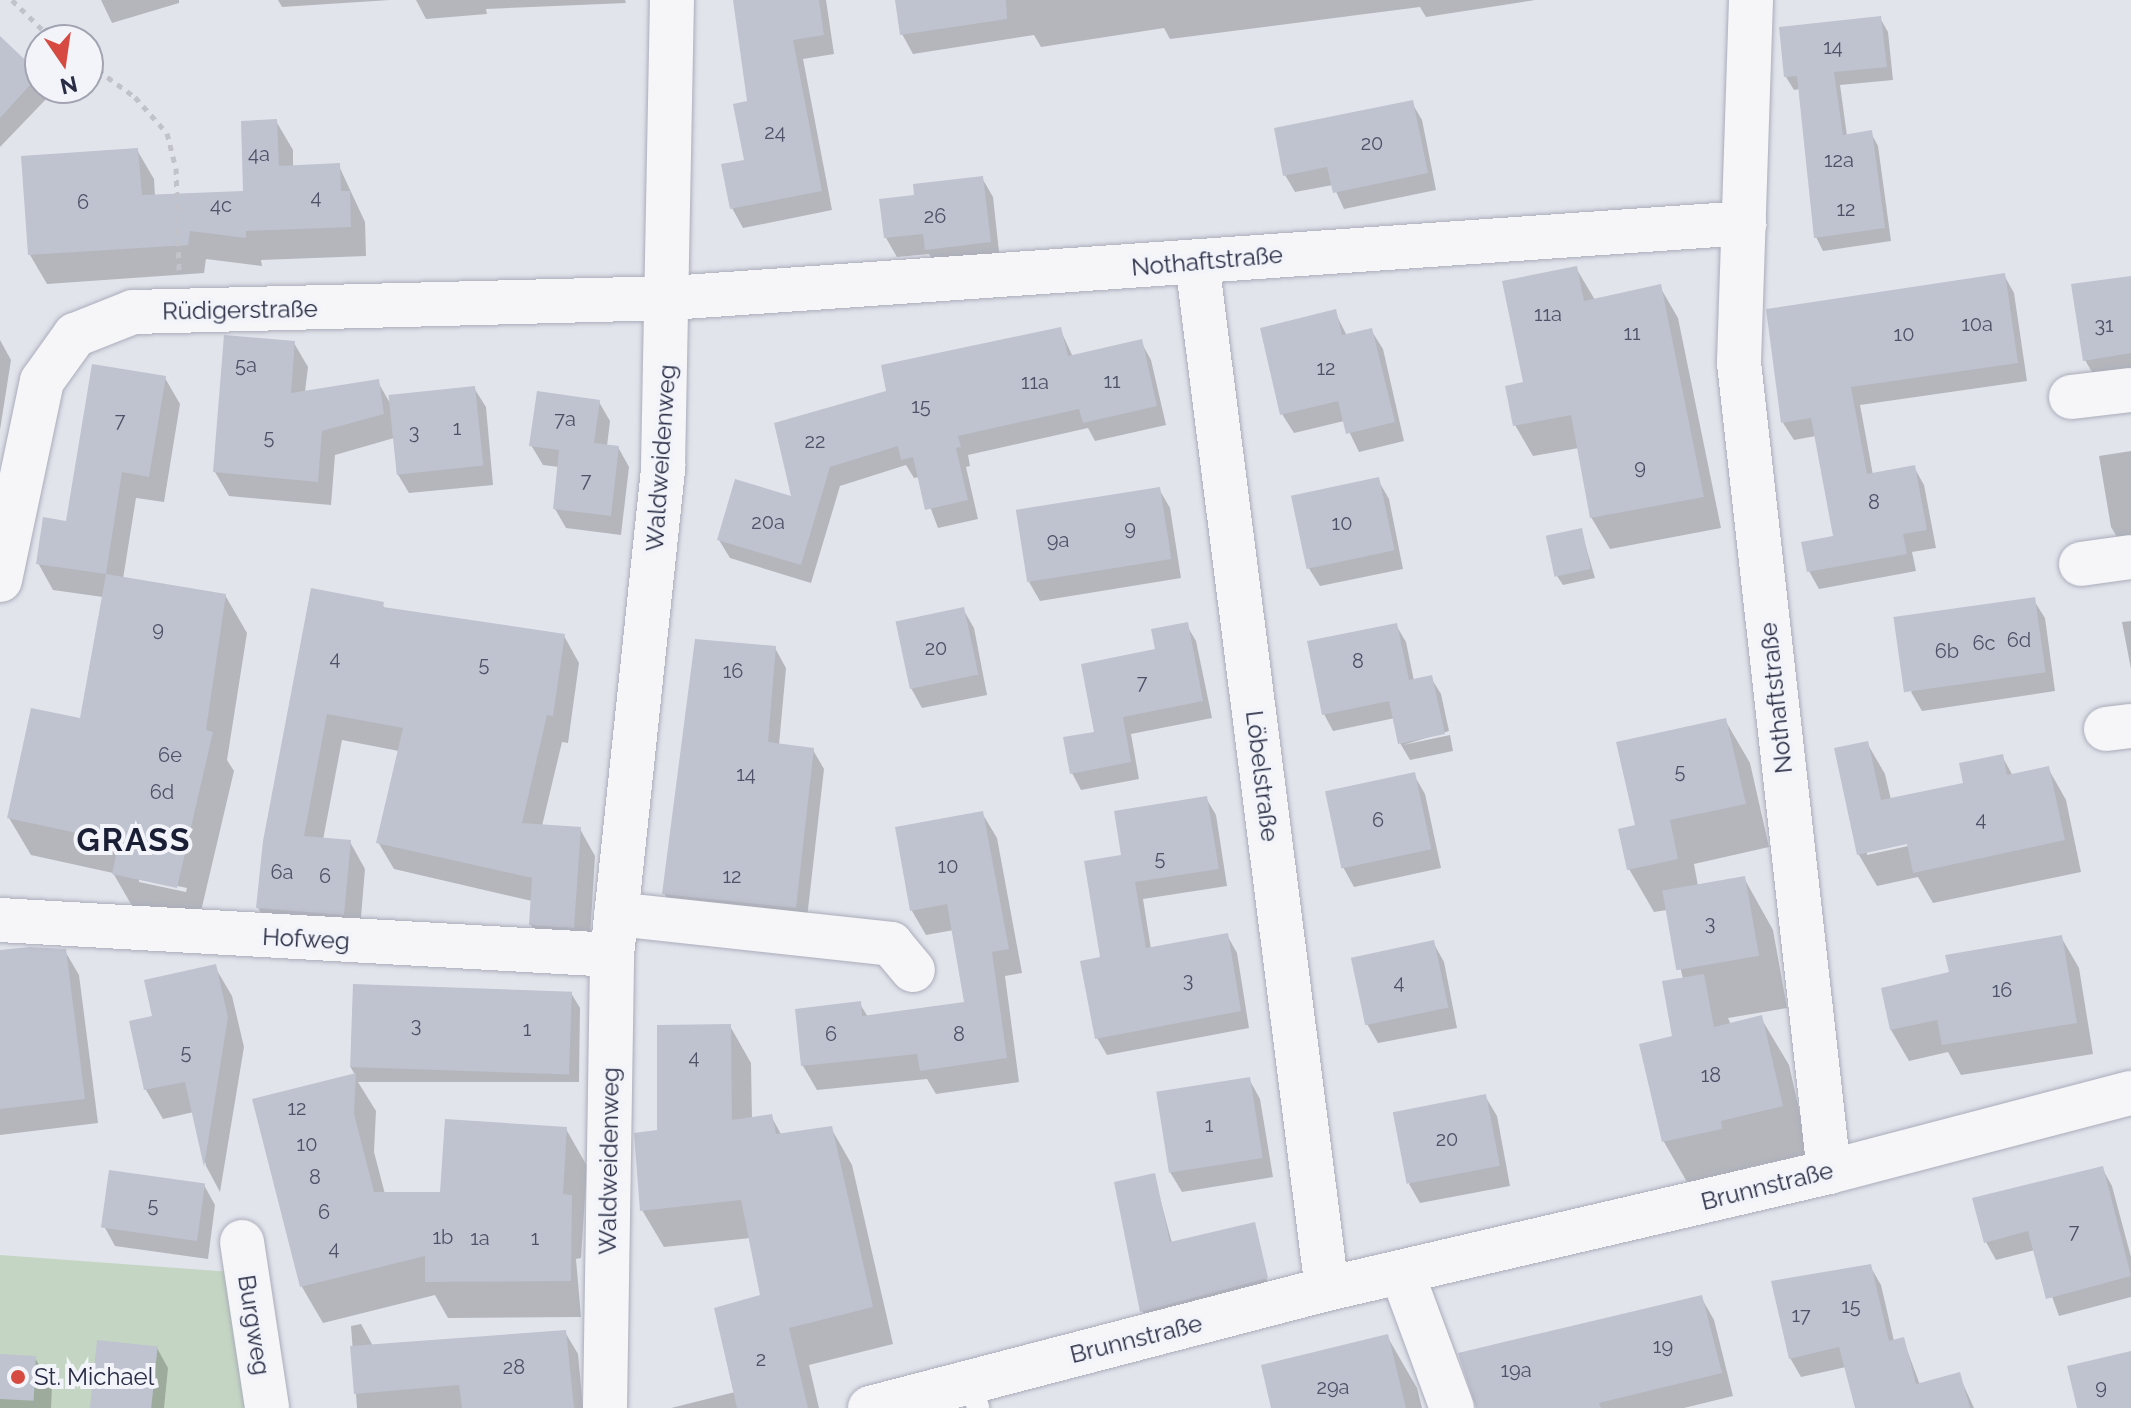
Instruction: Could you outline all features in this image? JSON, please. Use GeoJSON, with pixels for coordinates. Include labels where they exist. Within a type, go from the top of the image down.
{"type":"FeatureCollection","features":[{"type":"Feature","properties":{"kind":"street","name":"Waldweidenweg"},"geometry":{"type":"LineString","coordinates":[[605,1408],[614,935],[663,467],[670,298],[672,0]]}},
{"type":"Feature","properties":{"kind":"street","name":"Nothaftstraße"},"geometry":{"type":"LineString","coordinates":[[1751,0],[1739,363],[1829,1172]]}},
{"type":"Feature","properties":{"kind":"street","name":"Nothaftstraße"},"geometry":{"type":"LineString","coordinates":[[670,298],[1744,223]]}},
{"type":"Feature","properties":{"kind":"street","name":"Löbelstraße"},"geometry":{"type":"LineString","coordinates":[[1197,262],[1327,1289]]}},
{"type":"Feature","properties":{"kind":"street","name":"Rüdigerstraße"},"geometry":{"type":"LineString","coordinates":[[0,580],[42,381],[75,335],[133,312],[670,298]]}},
{"type":"Feature","properties":{"kind":"street"},"geometry":{"type":"LineString","coordinates":[[2071,397],[2131,390]]}},
{"type":"Feature","properties":{"kind":"street"},"geometry":{"type":"LineString","coordinates":[[2081,564],[2131,557]]}},
{"type":"Feature","properties":{"kind":"street","name":"Hofweg"},"geometry":{"type":"LineString","coordinates":[[0,920],[614,935]]}},
{"type":"Feature","properties":{"kind":"street"},"geometry":{"type":"LineString","coordinates":[[614,935],[891,944],[913,970]]}},
{"type":"Feature","properties":{"kind":"street","name":"Brunnstraße"},"geometry":{"type":"LineString","coordinates":[[870,1408],[974,1394],[1327,1289],[1829,1172],[2131,1093]]}},
{"type":"Feature","properties":{"kind":"street","name":"Burgweg"},"geometry":{"type":"LineString","coordinates":[[242,1242],[267,1408]]}},
{"type":"Feature","properties":{"kind":"street"},"geometry":{"type":"LineString","coordinates":[[1402,1273],[1452,1408]]}},
{"type":"Feature","properties":{"kind":"path"},"geometry":{"type":"LineString","coordinates":[[12,0],[37,24]]}},
{"type":"Feature","properties":{"kind":"path"},"geometry":{"type":"LineString","coordinates":[[104,75],[135,97],[167,133],[176,168],[180,312]]}},
{"type":"Feature","properties":{"kind":"green space"},"geometry":{"type":"Polygon","coordinates":[[[0,1255],[232,1272],[251,1408],[0,1408],[0,1255]]]}},
{"type":"Feature","properties":{"kind":"building"},"geometry":{"type":"Polygon","coordinates":[[[733,0],[819,0],[824,35],[793,40],[822,191],[730,209],[721,164],[744,160],[733,104],[747,101],[733,0]]]}},
{"type":"Feature","properties":{"kind":"building"},"geometry":{"type":"Polygon","coordinates":[[[895,0],[1006,0],[1007,19],[900,35],[895,0]]]}},
{"type":"Feature","properties":{"kind":"building"},"geometry":{"type":"Polygon","coordinates":[[[1881,16],[1887,67],[1834,72],[1843,135],[1872,130],[1885,228],[1814,238],[1797,76],[1784,77],[1779,27],[1881,16]]]}},
{"type":"Feature","properties":{"kind":"building"},"geometry":{"type":"Polygon","coordinates":[[[0,36],[24,59],[24,92],[0,118],[0,36]]]}},
{"type":"Feature","properties":{"kind":"building"},"geometry":{"type":"Polygon","coordinates":[[[1413,100],[1428,173],[1333,193],[1327,167],[1283,176],[1274,128],[1413,100]]]}},
{"type":"Feature","properties":{"kind":"building"},"geometry":{"type":"Polygon","coordinates":[[[277,119],[279,166],[340,163],[341,191],[350,191],[351,227],[246,231],[246,238],[190,231],[188,245],[28,255],[21,156],[138,148],[142,195],[243,191],[241,121],[277,119]]]}},
{"type":"Feature","properties":{"kind":"building"},"geometry":{"type":"Polygon","coordinates":[[[983,176],[991,242],[925,250],[923,234],[884,238],[879,199],[914,195],[913,184],[983,176]]]}},
{"type":"Feature","properties":{"kind":"building"},"geometry":{"type":"Polygon","coordinates":[[[1577,266],[1584,301],[1661,284],[1704,497],[1590,518],[1571,415],[1513,426],[1505,386],[1523,382],[1502,281],[1577,266]]]}},
{"type":"Feature","properties":{"kind":"building"},"geometry":{"type":"Polygon","coordinates":[[[2005,273],[2018,363],[1851,387],[1867,474],[1915,465],[1927,530],[1903,534],[1907,554],[1807,572],[1801,542],[1833,536],[1811,418],[1781,423],[1766,309],[2005,273]]]}},
{"type":"Feature","properties":{"kind":"building"},"geometry":{"type":"Polygon","coordinates":[[[2131,276],[2131,353],[2083,361],[2071,284],[2131,276]]]}},
{"type":"Feature","properties":{"kind":"building"},"geometry":{"type":"Polygon","coordinates":[[[1336,309],[1342,335],[1372,328],[1395,422],[1346,434],[1338,401],[1280,415],[1260,328],[1336,309]]]}},
{"type":"Feature","properties":{"kind":"building"},"geometry":{"type":"Polygon","coordinates":[[[1061,327],[1068,356],[1142,339],[1157,406],[1083,423],[1079,409],[958,436],[961,447],[956,448],[968,500],[925,510],[913,457],[901,460],[898,446],[830,467],[801,565],[717,540],[735,479],[791,496],[774,423],[886,391],[881,365],[1061,327]]]}},
{"type":"Feature","properties":{"kind":"building"},"geometry":{"type":"Polygon","coordinates":[[[224,335],[295,341],[291,393],[379,379],[384,414],[322,431],[318,482],[213,472],[224,335]]]}},
{"type":"Feature","properties":{"kind":"building"},"geometry":{"type":"Polygon","coordinates":[[[92,364],[166,376],[149,477],[122,472],[106,574],[36,564],[43,517],[66,521],[92,364]]]}},
{"type":"Feature","properties":{"kind":"building"},"geometry":{"type":"Polygon","coordinates":[[[475,386],[483,466],[397,475],[388,395],[475,386]]]}},
{"type":"Feature","properties":{"kind":"building"},"geometry":{"type":"Polygon","coordinates":[[[537,391],[600,400],[594,443],[619,446],[611,516],[553,509],[559,450],[529,446],[537,391]]]}},
{"type":"Feature","properties":{"kind":"building"},"geometry":{"type":"Polygon","coordinates":[[[1379,477],[1395,550],[1307,569],[1291,496],[1379,477]]]}},
{"type":"Feature","properties":{"kind":"building"},"geometry":{"type":"Polygon","coordinates":[[[1160,487],[1171,559],[1027,582],[1016,510],[1160,487]]]}},
{"type":"Feature","properties":{"kind":"building"},"geometry":{"type":"Polygon","coordinates":[[[1582,528],[1591,569],[1555,577],[1546,536],[1582,528]]]}},
{"type":"Feature","properties":{"kind":"building"},"geometry":{"type":"Polygon","coordinates":[[[106,574],[226,594],[206,730],[213,732],[177,888],[112,874],[119,842],[7,818],[31,708],[80,718],[106,574]]]}},
{"type":"Feature","properties":{"kind":"building"},"geometry":{"type":"Polygon","coordinates":[[[311,588],[384,602],[383,607],[565,634],[553,716],[547,715],[522,823],[581,827],[574,928],[529,925],[532,878],[376,843],[403,728],[327,714],[304,836],[351,840],[344,915],[256,908],[263,841],[311,588]]]}},
{"type":"Feature","properties":{"kind":"building"},"geometry":{"type":"Polygon","coordinates":[[[2035,597],[2046,672],[1904,692],[1893,617],[2035,597]]]}},
{"type":"Feature","properties":{"kind":"building"},"geometry":{"type":"Polygon","coordinates":[[[964,607],[978,674],[910,689],[896,622],[964,607]]]}},
{"type":"Feature","properties":{"kind":"building"},"geometry":{"type":"Polygon","coordinates":[[[1188,622],[1203,701],[1123,717],[1131,762],[1070,774],[1063,737],[1094,732],[1081,664],[1155,649],[1151,629],[1188,622]]]}},
{"type":"Feature","properties":{"kind":"building"},"geometry":{"type":"Polygon","coordinates":[[[1397,623],[1409,680],[1432,675],[1445,734],[1398,744],[1389,701],[1322,715],[1307,641],[1397,623]]]}},
{"type":"Feature","properties":{"kind":"building"},"geometry":{"type":"Polygon","coordinates":[[[695,639],[776,646],[768,742],[814,748],[796,908],[662,894],[695,639]]]}},
{"type":"Feature","properties":{"kind":"building"},"geometry":{"type":"Polygon","coordinates":[[[1726,718],[1746,804],[1670,820],[1678,859],[1627,870],[1618,829],[1635,825],[1616,742],[1726,718]]]}},
{"type":"Feature","properties":{"kind":"building"},"geometry":{"type":"Polygon","coordinates":[[[1868,741],[1881,800],[1963,783],[1959,763],[2003,754],[2007,775],[2049,766],[2065,840],[1913,873],[1907,844],[1857,855],[1834,748],[1868,741]]]}},
{"type":"Feature","properties":{"kind":"building"},"geometry":{"type":"Polygon","coordinates":[[[1415,772],[1431,849],[1341,868],[1325,791],[1415,772]]]}},
{"type":"Feature","properties":{"kind":"building"},"geometry":{"type":"Polygon","coordinates":[[[1207,796],[1219,869],[1135,882],[1146,948],[1228,933],[1241,1011],[1095,1039],[1080,961],[1100,957],[1084,861],[1121,855],[1114,811],[1207,796]]]}},
{"type":"Feature","properties":{"kind":"building"},"geometry":{"type":"Polygon","coordinates":[[[983,811],[1009,949],[992,952],[1007,1058],[920,1071],[917,1054],[801,1066],[795,1009],[861,1001],[862,1016],[964,1002],[947,904],[910,911],[895,827],[983,811]]]}},
{"type":"Feature","properties":{"kind":"building"},"geometry":{"type":"Polygon","coordinates":[[[1745,876],[1759,956],[1676,970],[1662,891],[1745,876]]]}},
{"type":"Feature","properties":{"kind":"building"},"geometry":{"type":"Polygon","coordinates":[[[2062,935],[2077,1023],[1942,1045],[1937,1020],[1890,1030],[1881,988],[1949,972],[1945,955],[2062,935]]]}},
{"type":"Feature","properties":{"kind":"building"},"geometry":{"type":"Polygon","coordinates":[[[1434,940],[1448,1007],[1365,1025],[1351,958],[1434,940]]]}},
{"type":"Feature","properties":{"kind":"building"},"geometry":{"type":"Polygon","coordinates":[[[30,947],[66,949],[85,1099],[0,1109],[0,950],[30,947]]]}},
{"type":"Feature","properties":{"kind":"building"},"geometry":{"type":"Polygon","coordinates":[[[216,964],[228,1017],[204,1167],[185,1082],[144,1090],[129,1021],[152,1016],[144,980],[216,964]]]}},
{"type":"Feature","properties":{"kind":"building"},"geometry":{"type":"Polygon","coordinates":[[[1704,974],[1714,1027],[1762,1015],[1783,1106],[1721,1121],[1722,1129],[1662,1142],[1639,1044],[1672,1036],[1662,981],[1704,974]]]}},
{"type":"Feature","properties":{"kind":"building"},"geometry":{"type":"Polygon","coordinates":[[[353,984],[572,992],[569,1075],[350,1067],[353,984]]]}},
{"type":"Feature","properties":{"kind":"building"},"geometry":{"type":"Polygon","coordinates":[[[731,1024],[732,1120],[772,1114],[776,1134],[832,1126],[873,1307],[789,1328],[808,1408],[737,1408],[714,1308],[760,1295],[741,1200],[640,1211],[634,1133],[657,1130],[657,1025],[731,1024]]]}},
{"type":"Feature","properties":{"kind":"building"},"geometry":{"type":"Polygon","coordinates":[[[356,1073],[354,1114],[374,1192],[440,1192],[445,1119],[567,1127],[563,1194],[572,1195],[571,1281],[425,1282],[425,1256],[300,1287],[252,1099],[356,1073]]]}},
{"type":"Feature","properties":{"kind":"building"},"geometry":{"type":"Polygon","coordinates":[[[1250,1077],[1263,1158],[1169,1173],[1156,1092],[1250,1077]]]}},
{"type":"Feature","properties":{"kind":"building"},"geometry":{"type":"Polygon","coordinates":[[[1486,1094],[1500,1166],[1407,1184],[1393,1112],[1486,1094]]]}},
{"type":"Feature","properties":{"kind":"building"},"geometry":{"type":"Polygon","coordinates":[[[2103,1166],[2131,1276],[2046,1299],[2028,1231],[1984,1243],[1972,1198],[2103,1166]]]}},
{"type":"Feature","properties":{"kind":"building"},"geometry":{"type":"Polygon","coordinates":[[[109,1170],[205,1183],[197,1241],[101,1227],[109,1170]]]}},
{"type":"Feature","properties":{"kind":"building"},"geometry":{"type":"Polygon","coordinates":[[[1155,1173],[1170,1242],[1255,1222],[1268,1278],[1140,1312],[1114,1182],[1155,1173]]]}},
{"type":"Feature","properties":{"kind":"building"},"geometry":{"type":"Polygon","coordinates":[[[1871,1264],[1889,1341],[1904,1337],[1916,1384],[1960,1372],[1970,1408],[1855,1408],[1839,1347],[1789,1359],[1771,1281],[1871,1264]]]}},
{"type":"Feature","properties":{"kind":"building"},"geometry":{"type":"Polygon","coordinates":[[[1702,1295],[1722,1373],[1599,1403],[1601,1408],[1476,1408],[1458,1353],[1702,1295]]]}},
{"type":"Feature","properties":{"kind":"building"},"geometry":{"type":"Polygon","coordinates":[[[566,1330],[574,1408],[462,1408],[459,1385],[354,1394],[350,1346],[566,1330]]]}},
{"type":"Feature","properties":{"kind":"building"},"geometry":{"type":"Polygon","coordinates":[[[1388,1334],[1406,1408],[1271,1408],[1261,1365],[1388,1334]]]}},
{"type":"Feature","properties":{"kind":"building"},"geometry":{"type":"Polygon","coordinates":[[[97,1340],[158,1346],[151,1408],[90,1408],[97,1340]]]}},
{"type":"Feature","properties":{"kind":"building"},"geometry":{"type":"Polygon","coordinates":[[[2131,1351],[2131,1408],[2077,1408],[2067,1366],[2131,1351]]]}},
{"type":"Feature","properties":{"kind":"building","name":"St. Michael"},"geometry":{"type":"Polygon","coordinates":[[[0,1354],[36,1356],[34,1401],[0,1399],[0,1354]]]}},
{"type":"Feature","properties":{"kind":"place","name":"St. Michael"},"geometry":{"type":"Point","coordinates":[18,1377]}},
{"type":"Feature","properties":{"kind":"district","name":"GRASS"},"geometry":{"type":"Point","coordinates":[134,840]}}]}
